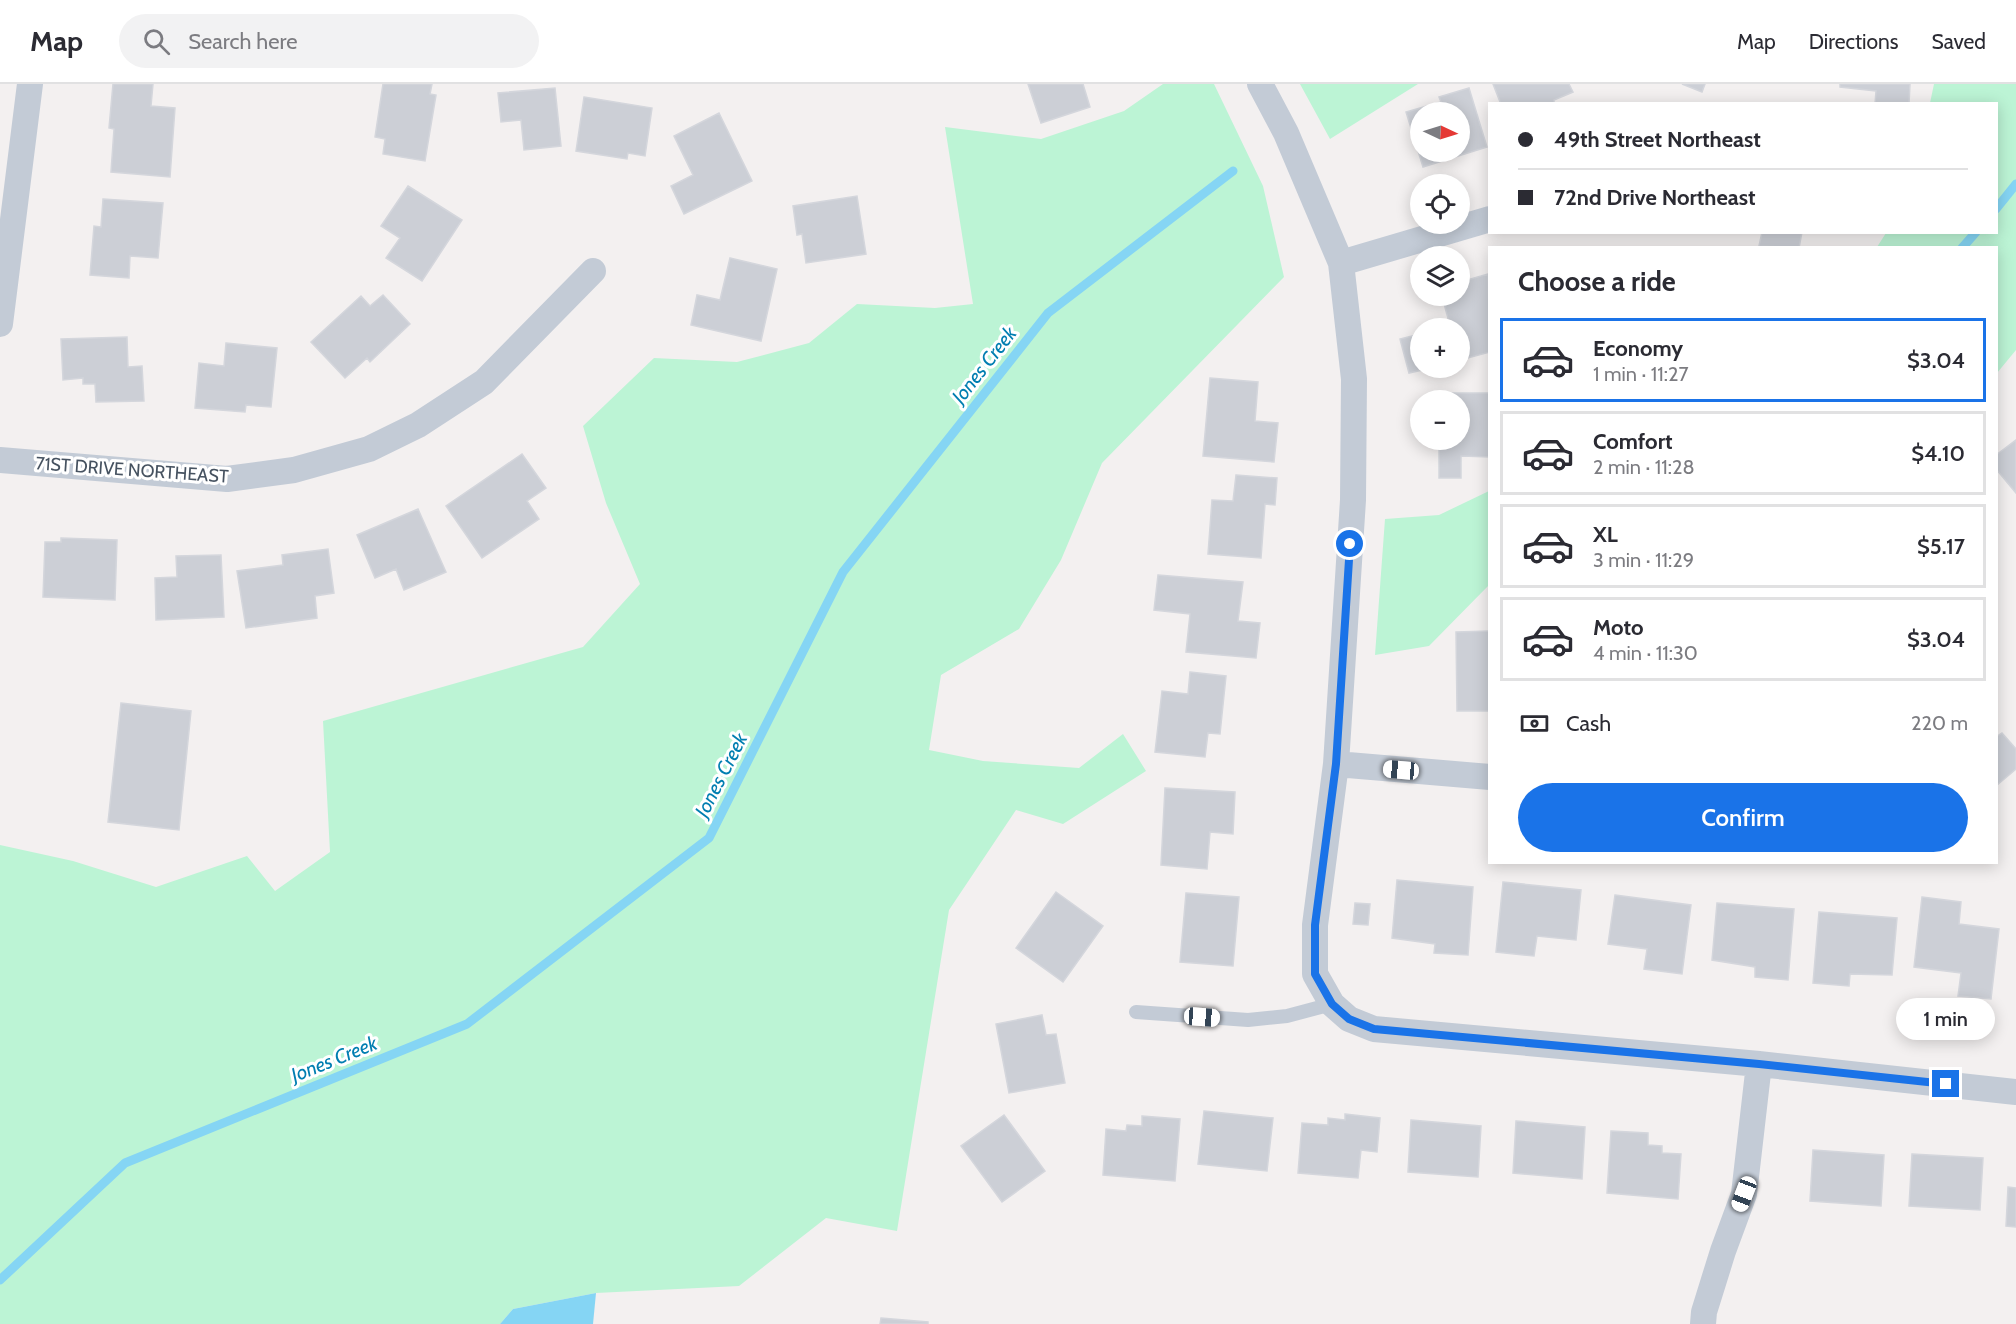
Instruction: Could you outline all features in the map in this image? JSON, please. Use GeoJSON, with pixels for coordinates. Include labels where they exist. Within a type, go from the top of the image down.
{"type":"FeatureCollection","features":[{"type":"Feature","properties":{"kind":"street"},"geometry":{"type":"LineString","coordinates":[[0,324],[10,172],[30,84]]}},
{"type":"Feature","properties":{"kind":"street"},"geometry":{"type":"LineString","coordinates":[[1260,84],[1286,133],[1341,264],[1354,379],[1353,500],[1336,764],[1315,925],[1315,974],[1332,1004],[1349,1019],[1374,1029],[1759,1064],[2016,1092]]}},
{"type":"Feature","properties":{"kind":"street"},"geometry":{"type":"LineString","coordinates":[[1341,264],[1488,220]]}},
{"type":"Feature","properties":{"kind":"street","name":"71ST DRIVE NORTHEAST"},"geometry":{"type":"LineString","coordinates":[[0,460],[227,479],[294,470],[369,449],[418,424],[484,381],[593,272]]}},
{"type":"Feature","properties":{"kind":"street"},"geometry":{"type":"LineString","coordinates":[[1336,764],[1488,777]]}},
{"type":"Feature","properties":{"kind":"street"},"geometry":{"type":"LineString","coordinates":[[1703,1324],[1704,1312],[1723,1251],[1744,1194],[1759,1064]]}},
{"type":"Feature","properties":{"kind":"lane"},"geometry":{"type":"LineString","coordinates":[[1136,1012],[1258,1020],[1287,1016],[1332,1004]]}},
{"type":"Feature","properties":{"kind":"green space"},"geometry":{"type":"Polygon","coordinates":[[[1163,84],[1214,84],[1263,186],[1284,277],[1102,463],[1061,560],[1019,629],[941,675],[929,750],[983,761],[1079,768],[1123,734],[1146,771],[1063,824],[1016,810],[949,910],[897,1231],[826,1218],[739,1286],[596,1293],[513,1309],[500,1324],[0,1324],[0,845],[73,861],[156,887],[247,856],[275,891],[330,852],[323,721],[583,647],[640,584],[606,503],[583,426],[654,358],[737,362],[809,343],[857,304],[935,308],[973,304],[945,127],[1041,139],[1124,111],[1163,84]]]}},
{"type":"Feature","properties":{"kind":"green space"},"geometry":{"type":"Polygon","coordinates":[[[1300,84],[1418,84],[1330,139],[1300,84]]]}},
{"type":"Feature","properties":{"kind":"green space"},"geometry":{"type":"Polygon","coordinates":[[[1934,84],[2016,84],[2016,350],[1998,372],[1998,246],[1878,246],[1885,234],[1998,234],[1998,102],[1930,102],[1934,84]]]}},
{"type":"Feature","properties":{"kind":"green space"},"geometry":{"type":"Polygon","coordinates":[[[1488,491],[1488,586],[1429,646],[1375,655],[1385,519],[1439,515],[1488,491]]]}},
{"type":"Feature","properties":{"kind":"water"},"geometry":{"type":"Polygon","coordinates":[[[596,1293],[593,1324],[500,1324],[513,1309],[596,1293]]]}},
{"type":"Feature","properties":{"kind":"building"},"geometry":{"type":"Polygon","coordinates":[[[113,84],[153,84],[151,106],[175,108],[170,177],[111,172],[114,129],[109,128],[113,84]]]}},
{"type":"Feature","properties":{"kind":"building"},"geometry":{"type":"Polygon","coordinates":[[[383,84],[432,84],[430,94],[436,95],[425,161],[383,154],[385,139],[375,137],[383,84]]]}},
{"type":"Feature","properties":{"kind":"building"},"geometry":{"type":"Polygon","coordinates":[[[1028,84],[1083,84],[1090,107],[1041,123],[1028,84]]]}},
{"type":"Feature","properties":{"kind":"building"},"geometry":{"type":"Polygon","coordinates":[[[1493,84],[1569,84],[1573,92],[1554,102],[1500,102],[1493,84]]]}},
{"type":"Feature","properties":{"kind":"building"},"geometry":{"type":"Polygon","coordinates":[[[1682,84],[1705,84],[1702,92],[1682,84]]]}},
{"type":"Feature","properties":{"kind":"building"},"geometry":{"type":"Polygon","coordinates":[[[1840,84],[1910,84],[1909,102],[1875,102],[1876,91],[1840,87],[1840,84]]]}},
{"type":"Feature","properties":{"kind":"building"},"geometry":{"type":"Polygon","coordinates":[[[555,88],[561,146],[524,150],[521,120],[501,122],[498,93],[555,88]]]}},
{"type":"Feature","properties":{"kind":"building"},"geometry":{"type":"Polygon","coordinates":[[[1469,88],[1487,147],[1470,152],[1470,102],[1441,102],[1439,97],[1469,88]]]}},
{"type":"Feature","properties":{"kind":"building"},"geometry":{"type":"Polygon","coordinates":[[[584,97],[652,108],[645,156],[628,153],[627,159],[576,151],[584,97]]]}},
{"type":"Feature","properties":{"kind":"building"},"geometry":{"type":"Polygon","coordinates":[[[1410,111],[1410,125],[1406,112],[1410,111]]]}},
{"type":"Feature","properties":{"kind":"building"},"geometry":{"type":"Polygon","coordinates":[[[719,113],[752,181],[684,214],[671,186],[693,175],[674,136],[719,113]]]}},
{"type":"Feature","properties":{"kind":"building"},"geometry":{"type":"Polygon","coordinates":[[[1421,162],[1439,162],[1423,167],[1421,162]]]}},
{"type":"Feature","properties":{"kind":"building"},"geometry":{"type":"Polygon","coordinates":[[[408,186],[462,220],[422,281],[386,258],[400,238],[381,226],[408,186]]]}},
{"type":"Feature","properties":{"kind":"building"},"geometry":{"type":"Polygon","coordinates":[[[857,196],[866,254],[806,263],[802,234],[797,235],[793,206],[857,196]]]}},
{"type":"Feature","properties":{"kind":"building"},"geometry":{"type":"Polygon","coordinates":[[[103,199],[163,203],[158,258],[130,256],[129,278],[90,275],[94,226],[101,227],[103,199]]]}},
{"type":"Feature","properties":{"kind":"building"},"geometry":{"type":"Polygon","coordinates":[[[1762,234],[1802,234],[1799,246],[1759,246],[1762,234]]]}},
{"type":"Feature","properties":{"kind":"building"},"geometry":{"type":"Polygon","coordinates":[[[730,258],[777,269],[761,341],[691,325],[697,295],[720,300],[730,258]]]}},
{"type":"Feature","properties":{"kind":"building"},"geometry":{"type":"Polygon","coordinates":[[[1488,274],[1488,353],[1470,357],[1470,318],[1448,318],[1445,306],[1470,306],[1470,279],[1488,274]]]}},
{"type":"Feature","properties":{"kind":"building"},"geometry":{"type":"Polygon","coordinates":[[[383,295],[410,324],[370,362],[367,358],[345,378],[311,342],[361,296],[370,306],[383,295]]]}},
{"type":"Feature","properties":{"kind":"building"},"geometry":{"type":"Polygon","coordinates":[[[1410,336],[1410,373],[1409,373],[1400,339],[1410,336]]]}},
{"type":"Feature","properties":{"kind":"building"},"geometry":{"type":"Polygon","coordinates":[[[127,337],[128,367],[142,366],[144,401],[96,402],[95,384],[83,384],[83,378],[63,380],[61,339],[127,337]]]}},
{"type":"Feature","properties":{"kind":"building"},"geometry":{"type":"Polygon","coordinates":[[[226,343],[277,348],[271,407],[246,405],[245,412],[195,408],[199,363],[224,366],[226,343]]]}},
{"type":"Feature","properties":{"kind":"building"},"geometry":{"type":"Polygon","coordinates":[[[1210,378],[1258,382],[1255,421],[1278,423],[1274,462],[1203,456],[1210,378]]]}},
{"type":"Feature","properties":{"kind":"building"},"geometry":{"type":"Polygon","coordinates":[[[1470,393],[1488,393],[1488,457],[1461,456],[1461,478],[1439,478],[1439,450],[1470,450],[1470,393]]]}},
{"type":"Feature","properties":{"kind":"building"},"geometry":{"type":"Polygon","coordinates":[[[2016,440],[2016,493],[1998,471],[1998,454],[2016,440]]]}},
{"type":"Feature","properties":{"kind":"building"},"geometry":{"type":"Polygon","coordinates":[[[522,454],[546,488],[527,501],[539,519],[482,558],[446,506],[522,454]]]}},
{"type":"Feature","properties":{"kind":"building"},"geometry":{"type":"Polygon","coordinates":[[[1236,475],[1277,478],[1275,505],[1265,504],[1261,558],[1208,554],[1212,500],[1233,501],[1236,475]]]}},
{"type":"Feature","properties":{"kind":"building"},"geometry":{"type":"Polygon","coordinates":[[[418,509],[446,572],[404,590],[396,569],[375,578],[357,535],[418,509]]]}},
{"type":"Feature","properties":{"kind":"building"},"geometry":{"type":"Polygon","coordinates":[[[61,538],[117,540],[115,600],[43,597],[45,542],[61,542],[61,538]]]}},
{"type":"Feature","properties":{"kind":"building"},"geometry":{"type":"Polygon","coordinates":[[[328,549],[334,593],[315,596],[317,618],[246,628],[237,571],[283,565],[282,555],[328,549]]]}},
{"type":"Feature","properties":{"kind":"building"},"geometry":{"type":"Polygon","coordinates":[[[221,555],[224,617],[156,620],[155,578],[177,577],[176,556],[221,555]]]}},
{"type":"Feature","properties":{"kind":"building"},"geometry":{"type":"Polygon","coordinates":[[[1158,575],[1243,582],[1238,621],[1260,623],[1256,658],[1186,652],[1190,614],[1154,610],[1158,575]]]}},
{"type":"Feature","properties":{"kind":"building"},"geometry":{"type":"Polygon","coordinates":[[[1488,631],[1488,711],[1457,711],[1456,632],[1488,631]]]}},
{"type":"Feature","properties":{"kind":"building"},"geometry":{"type":"Polygon","coordinates":[[[1190,672],[1226,676],[1220,734],[1208,733],[1205,757],[1155,752],[1162,691],[1188,694],[1190,672]]]}},
{"type":"Feature","properties":{"kind":"building"},"geometry":{"type":"Polygon","coordinates":[[[121,703],[191,711],[179,830],[108,822],[121,703]]]}},
{"type":"Feature","properties":{"kind":"building"},"geometry":{"type":"Polygon","coordinates":[[[2002,733],[2016,749],[2016,769],[1998,784],[1998,736],[2002,733]]]}},
{"type":"Feature","properties":{"kind":"building"},"geometry":{"type":"Polygon","coordinates":[[[1165,788],[1235,792],[1233,834],[1210,832],[1207,869],[1161,865],[1165,788]]]}},
{"type":"Feature","properties":{"kind":"building"},"geometry":{"type":"Polygon","coordinates":[[[1397,880],[1473,887],[1468,955],[1434,953],[1435,944],[1392,938],[1397,880]]]}},
{"type":"Feature","properties":{"kind":"building"},"geometry":{"type":"Polygon","coordinates":[[[1503,882],[1581,890],[1576,940],[1537,936],[1534,956],[1496,952],[1503,882]]]}},
{"type":"Feature","properties":{"kind":"building"},"geometry":{"type":"Polygon","coordinates":[[[1056,892],[1103,926],[1063,982],[1016,948],[1056,892]]]}},
{"type":"Feature","properties":{"kind":"building"},"geometry":{"type":"Polygon","coordinates":[[[1186,893],[1239,897],[1233,966],[1180,962],[1186,893]]]}},
{"type":"Feature","properties":{"kind":"building"},"geometry":{"type":"Polygon","coordinates":[[[1615,895],[1691,905],[1682,974],[1644,969],[1647,949],[1608,944],[1615,895]]]}},
{"type":"Feature","properties":{"kind":"building"},"geometry":{"type":"Polygon","coordinates":[[[1922,897],[1961,902],[1959,924],[1999,929],[1991,999],[1958,996],[1961,973],[1914,967],[1922,897]]]}},
{"type":"Feature","properties":{"kind":"building"},"geometry":{"type":"Polygon","coordinates":[[[1355,903],[1370,904],[1368,925],[1353,924],[1355,903]]]}},
{"type":"Feature","properties":{"kind":"building"},"geometry":{"type":"Polygon","coordinates":[[[1717,903],[1794,909],[1788,980],[1755,977],[1755,967],[1712,960],[1717,903]]]}},
{"type":"Feature","properties":{"kind":"building"},"geometry":{"type":"Polygon","coordinates":[[[1819,912],[1897,918],[1892,975],[1850,974],[1849,986],[1813,983],[1819,912]]]}},
{"type":"Feature","properties":{"kind":"building"},"geometry":{"type":"Polygon","coordinates":[[[1042,1015],[1046,1035],[1056,1034],[1065,1083],[1009,1093],[996,1024],[1042,1015]]]}},
{"type":"Feature","properties":{"kind":"building"},"geometry":{"type":"Polygon","coordinates":[[[1204,1111],[1273,1118],[1267,1171],[1198,1164],[1204,1111]]]}},
{"type":"Feature","properties":{"kind":"building"},"geometry":{"type":"Polygon","coordinates":[[[1345,1114],[1380,1118],[1377,1152],[1361,1150],[1358,1178],[1298,1173],[1302,1123],[1328,1125],[1328,1118],[1345,1120],[1345,1114]]]}},
{"type":"Feature","properties":{"kind":"building"},"geometry":{"type":"Polygon","coordinates":[[[1004,1115],[1045,1171],[1002,1202],[961,1146],[1004,1115]]]}},
{"type":"Feature","properties":{"kind":"building"},"geometry":{"type":"Polygon","coordinates":[[[1142,1116],[1180,1119],[1175,1181],[1103,1175],[1106,1129],[1126,1131],[1127,1125],[1142,1126],[1142,1116]]]}},
{"type":"Feature","properties":{"kind":"building"},"geometry":{"type":"Polygon","coordinates":[[[1411,1120],[1481,1126],[1478,1177],[1408,1172],[1411,1120]]]}},
{"type":"Feature","properties":{"kind":"building"},"geometry":{"type":"Polygon","coordinates":[[[1516,1121],[1585,1127],[1582,1179],[1513,1173],[1516,1121]]]}},
{"type":"Feature","properties":{"kind":"building"},"geometry":{"type":"Polygon","coordinates":[[[1611,1131],[1648,1133],[1648,1145],[1662,1146],[1662,1153],[1681,1154],[1678,1199],[1607,1193],[1611,1131]]]}},
{"type":"Feature","properties":{"kind":"building"},"geometry":{"type":"Polygon","coordinates":[[[1813,1150],[1884,1155],[1881,1206],[1810,1201],[1813,1150]]]}},
{"type":"Feature","properties":{"kind":"building"},"geometry":{"type":"Polygon","coordinates":[[[1912,1154],[1983,1158],[1980,1210],[1909,1206],[1912,1154]]]}},
{"type":"Feature","properties":{"kind":"building"},"geometry":{"type":"Polygon","coordinates":[[[2008,1187],[2016,1188],[2016,1227],[2006,1226],[2008,1187]]]}},
{"type":"Feature","properties":{"kind":"building"},"geometry":{"type":"Polygon","coordinates":[[[881,1318],[928,1322],[928,1324],[880,1324],[881,1318]]]}},
{"type":"Feature","properties":{"kind":"waterway","name":"Jones Creek"},"geometry":{"type":"LineString","coordinates":[[0,1280],[125,1163],[467,1024],[709,838],[843,572],[1048,313],[1233,171]]}},
{"type":"Feature","properties":{"kind":"waterway"},"geometry":{"type":"LineString","coordinates":[[1998,206],[2016,184]]}},
{"type":"Feature","properties":{"kind":"waterway"},"geometry":{"type":"LineString","coordinates":[[1964,246],[1974,234]]}},
{"type":"Feature","properties":{"kind":"route"},"geometry":{"type":"LineString","coordinates":[[1350,544],[1336,764],[1315,925],[1315,974],[1332,1004],[1349,1019],[1374,1029],[1759,1064],[1946,1084]]}}]}
